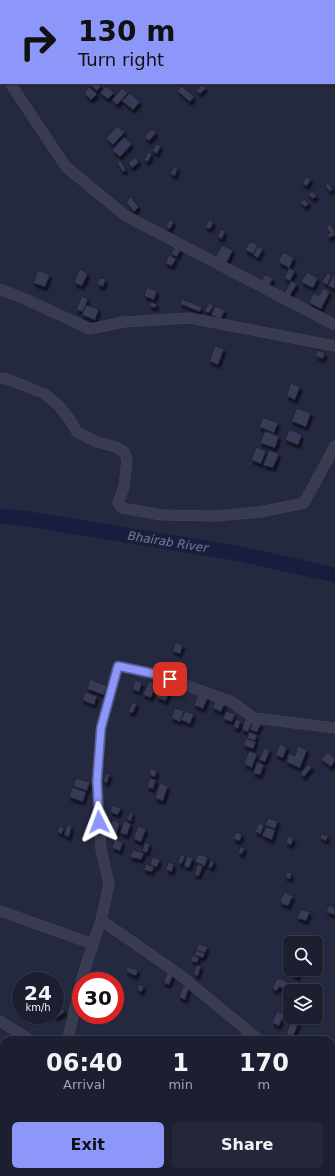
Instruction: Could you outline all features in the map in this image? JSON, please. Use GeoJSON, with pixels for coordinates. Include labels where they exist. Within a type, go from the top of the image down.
{"type":"FeatureCollection","features":[{"type":"Feature","properties":{"kind":"street"},"geometry":{"type":"LineString","coordinates":[[11,84],[66,167],[126,216],[335,325]]}},
{"type":"Feature","properties":{"kind":"street"},"geometry":{"type":"LineString","coordinates":[[0,290],[25,299],[90,329],[123,322],[190,318],[335,346]]}},
{"type":"Feature","properties":{"kind":"street"},"geometry":{"type":"LineString","coordinates":[[0,378],[7,379],[45,394],[59,406],[77,432],[97,442],[116,447],[124,452],[127,459],[124,487],[118,503],[122,508],[129,510],[162,515],[216,516],[260,512],[304,503],[335,446]]}},
{"type":"Feature","properties":{"kind":"street"},"geometry":{"type":"LineString","coordinates":[[84,972],[101,920],[109,884],[101,850],[97,781],[101,728],[118,666],[155,674],[232,702],[254,718],[335,728]]}},
{"type":"Feature","properties":{"kind":"street"},"geometry":{"type":"LineString","coordinates":[[0,911],[93,944]]}},
{"type":"Feature","properties":{"kind":"street"},"geometry":{"type":"LineString","coordinates":[[101,920],[180,975],[255,1036]]}},
{"type":"Feature","properties":{"kind":"street"},"geometry":{"type":"LineString","coordinates":[[68,1036],[72,1018]]}},
{"type":"Feature","properties":{"kind":"street"},"geometry":{"type":"LineString","coordinates":[[0,1021],[24,1036]]}},
{"type":"Feature","properties":{"kind":"building"},"geometry":{"type":"Polygon","coordinates":[[[89,84],[98,84],[101,86],[97,91],[89,84]]]}},
{"type":"Feature","properties":{"kind":"building"},"geometry":{"type":"Polygon","coordinates":[[[202,85],[206,88],[200,94],[196,91],[202,85]]]}},
{"type":"Feature","properties":{"kind":"building"},"geometry":{"type":"Polygon","coordinates":[[[106,86],[114,93],[108,99],[100,93],[106,86]]]}},
{"type":"Feature","properties":{"kind":"building"},"geometry":{"type":"Polygon","coordinates":[[[182,86],[194,97],[190,102],[177,91],[182,86]]]}},
{"type":"Feature","properties":{"kind":"building"},"geometry":{"type":"Polygon","coordinates":[[[89,87],[97,94],[91,100],[84,93],[89,87]]]}},
{"type":"Feature","properties":{"kind":"building"},"geometry":{"type":"Polygon","coordinates":[[[122,88],[128,93],[117,105],[112,100],[122,88]]]}},
{"type":"Feature","properties":{"kind":"building"},"geometry":{"type":"Polygon","coordinates":[[[130,93],[140,102],[133,110],[122,101],[130,93]]]}},
{"type":"Feature","properties":{"kind":"building"},"geometry":{"type":"Polygon","coordinates":[[[117,126],[125,132],[113,145],[106,138],[117,126]]]}},
{"type":"Feature","properties":{"kind":"building"},"geometry":{"type":"Polygon","coordinates":[[[152,129],[156,133],[149,141],[144,137],[152,129]]]}},
{"type":"Feature","properties":{"kind":"building"},"geometry":{"type":"Polygon","coordinates":[[[124,137],[132,144],[120,157],[112,150],[124,137]]]}},
{"type":"Feature","properties":{"kind":"building"},"geometry":{"type":"Polygon","coordinates":[[[156,144],[161,146],[157,154],[152,151],[156,144]]]}},
{"type":"Feature","properties":{"kind":"building"},"geometry":{"type":"Polygon","coordinates":[[[148,152],[152,154],[148,162],[144,160],[148,152]]]}},
{"type":"Feature","properties":{"kind":"building"},"geometry":{"type":"Polygon","coordinates":[[[135,157],[139,162],[132,168],[128,163],[135,157]]]}},
{"type":"Feature","properties":{"kind":"building"},"geometry":{"type":"Polygon","coordinates":[[[120,160],[126,170],[123,172],[117,163],[120,160]]]}},
{"type":"Feature","properties":{"kind":"building"},"geometry":{"type":"Polygon","coordinates":[[[174,166],[178,168],[175,176],[170,174],[174,166]]]}},
{"type":"Feature","properties":{"kind":"building"},"geometry":{"type":"Polygon","coordinates":[[[306,177],[311,179],[307,186],[302,184],[306,177]]]}},
{"type":"Feature","properties":{"kind":"building"},"geometry":{"type":"Polygon","coordinates":[[[328,183],[333,189],[330,192],[325,186],[328,183]]]}},
{"type":"Feature","properties":{"kind":"building"},"geometry":{"type":"Polygon","coordinates":[[[312,191],[317,196],[313,199],[308,194],[312,191]]]}},
{"type":"Feature","properties":{"kind":"building"},"geometry":{"type":"Polygon","coordinates":[[[131,197],[139,207],[134,212],[126,202],[131,197]]]}},
{"type":"Feature","properties":{"kind":"building"},"geometry":{"type":"Polygon","coordinates":[[[304,199],[309,204],[305,207],[300,202],[304,199]]]}},
{"type":"Feature","properties":{"kind":"building"},"geometry":{"type":"Polygon","coordinates":[[[169,220],[174,222],[170,229],[166,227],[169,220]]]}},
{"type":"Feature","properties":{"kind":"building"},"geometry":{"type":"Polygon","coordinates":[[[209,220],[214,222],[210,229],[205,227],[209,220]]]}},
{"type":"Feature","properties":{"kind":"building"},"geometry":{"type":"Polygon","coordinates":[[[330,224],[335,231],[335,235],[329,238],[327,235],[330,233],[326,227],[330,224]]]}},
{"type":"Feature","properties":{"kind":"building"},"geometry":{"type":"Polygon","coordinates":[[[221,229],[225,232],[222,239],[217,237],[221,229]]]}},
{"type":"Feature","properties":{"kind":"building"},"geometry":{"type":"Polygon","coordinates":[[[250,241],[258,245],[253,254],[245,250],[250,241]]]}},
{"type":"Feature","properties":{"kind":"building"},"geometry":{"type":"Polygon","coordinates":[[[222,245],[233,250],[226,264],[215,258],[222,245]]]}},
{"type":"Feature","properties":{"kind":"building"},"geometry":{"type":"Polygon","coordinates":[[[258,246],[263,249],[258,258],[253,255],[258,246]]]}},
{"type":"Feature","properties":{"kind":"building"},"geometry":{"type":"Polygon","coordinates":[[[175,247],[181,249],[177,257],[171,254],[175,247]]]}},
{"type":"Feature","properties":{"kind":"building"},"geometry":{"type":"Polygon","coordinates":[[[283,252],[294,258],[289,268],[278,262],[283,252]]]}},
{"type":"Feature","properties":{"kind":"building"},"geometry":{"type":"Polygon","coordinates":[[[169,255],[176,259],[172,266],[165,263],[169,255]]]}},
{"type":"Feature","properties":{"kind":"building"},"geometry":{"type":"Polygon","coordinates":[[[289,268],[295,271],[290,281],[284,278],[289,268]]]}},
{"type":"Feature","properties":{"kind":"building"},"geometry":{"type":"Polygon","coordinates":[[[79,269],[88,273],[82,286],[74,283],[79,269]]]}},
{"type":"Feature","properties":{"kind":"building"},"geometry":{"type":"Polygon","coordinates":[[[38,270],[50,275],[45,287],[33,283],[38,270]]]}},
{"type":"Feature","properties":{"kind":"building"},"geometry":{"type":"Polygon","coordinates":[[[307,272],[318,278],[313,288],[301,282],[307,272]]]}},
{"type":"Feature","properties":{"kind":"building"},"geometry":{"type":"Polygon","coordinates":[[[327,273],[332,275],[327,285],[322,282],[327,273]]]}},
{"type":"Feature","properties":{"kind":"building"},"geometry":{"type":"Polygon","coordinates":[[[265,274],[273,278],[269,286],[261,282],[265,274]]]}},
{"type":"Feature","properties":{"kind":"building"},"geometry":{"type":"Polygon","coordinates":[[[335,274],[335,289],[328,286],[335,274]]]}},
{"type":"Feature","properties":{"kind":"building"},"geometry":{"type":"Polygon","coordinates":[[[99,278],[106,279],[103,287],[97,284],[99,278]]]}},
{"type":"Feature","properties":{"kind":"building"},"geometry":{"type":"Polygon","coordinates":[[[291,281],[297,284],[289,297],[284,294],[291,281]]]}},
{"type":"Feature","properties":{"kind":"building"},"geometry":{"type":"Polygon","coordinates":[[[147,287],[157,291],[154,300],[144,296],[147,287]]]}},
{"type":"Feature","properties":{"kind":"building"},"geometry":{"type":"Polygon","coordinates":[[[323,288],[330,292],[321,309],[309,303],[314,293],[319,296],[323,288]]]}},
{"type":"Feature","properties":{"kind":"building"},"geometry":{"type":"Polygon","coordinates":[[[82,296],[88,299],[83,312],[76,310],[82,296]]]}},
{"type":"Feature","properties":{"kind":"building"},"geometry":{"type":"Polygon","coordinates":[[[182,299],[202,307],[200,312],[180,304],[182,299]]]}},
{"type":"Feature","properties":{"kind":"building"},"geometry":{"type":"Polygon","coordinates":[[[151,302],[157,304],[155,308],[149,306],[151,302]]]}},
{"type":"Feature","properties":{"kind":"building"},"geometry":{"type":"Polygon","coordinates":[[[209,303],[214,306],[209,313],[204,311],[209,303]]]}},
{"type":"Feature","properties":{"kind":"building"},"geometry":{"type":"Polygon","coordinates":[[[86,305],[99,309],[95,320],[82,315],[86,305]]]}},
{"type":"Feature","properties":{"kind":"building"},"geometry":{"type":"Polygon","coordinates":[[[215,306],[225,310],[221,319],[211,315],[215,306]]]}},
{"type":"Feature","properties":{"kind":"building"},"geometry":{"type":"Polygon","coordinates":[[[215,346],[224,349],[218,365],[209,361],[215,346]]]}},
{"type":"Feature","properties":{"kind":"building"},"geometry":{"type":"Polygon","coordinates":[[[318,350],[325,353],[323,359],[315,356],[318,350]]]}},
{"type":"Feature","properties":{"kind":"building"},"geometry":{"type":"Polygon","coordinates":[[[291,383],[300,387],[295,400],[286,396],[291,383]]]}},
{"type":"Feature","properties":{"kind":"building"},"geometry":{"type":"Polygon","coordinates":[[[297,408],[311,413],[306,427],[291,421],[297,408]]]}},
{"type":"Feature","properties":{"kind":"building"},"geometry":{"type":"Polygon","coordinates":[[[263,417],[278,423],[274,433],[259,427],[263,417]]]}},
{"type":"Feature","properties":{"kind":"building"},"geometry":{"type":"Polygon","coordinates":[[[289,429],[302,435],[298,445],[285,440],[289,429]]]}},
{"type":"Feature","properties":{"kind":"building"},"geometry":{"type":"Polygon","coordinates":[[[265,431],[279,436],[275,448],[260,443],[265,431]]]}},
{"type":"Feature","properties":{"kind":"building"},"geometry":{"type":"Polygon","coordinates":[[[256,447],[266,451],[261,464],[251,460],[256,447]]]}},
{"type":"Feature","properties":{"kind":"building"},"geometry":{"type":"Polygon","coordinates":[[[269,450],[279,454],[273,468],[263,465],[269,450]]]}},
{"type":"Feature","properties":{"kind":"building"},"geometry":{"type":"Polygon","coordinates":[[[176,642],[183,645],[180,654],[172,651],[176,642]]]}},
{"type":"Feature","properties":{"kind":"building"},"geometry":{"type":"Polygon","coordinates":[[[90,679],[107,686],[104,695],[87,689],[90,679]]]}},
{"type":"Feature","properties":{"kind":"building"},"geometry":{"type":"Polygon","coordinates":[[[135,680],[142,683],[139,692],[132,689],[135,680]]]}},
{"type":"Feature","properties":{"kind":"building"},"geometry":{"type":"Polygon","coordinates":[[[149,681],[156,684],[151,698],[143,695],[149,681]]]}},
{"type":"Feature","properties":{"kind":"building"},"geometry":{"type":"Polygon","coordinates":[[[161,688],[169,692],[166,701],[157,698],[161,688]]]}},
{"type":"Feature","properties":{"kind":"building"},"geometry":{"type":"Polygon","coordinates":[[[85,692],[97,696],[94,705],[82,700],[85,692]]]}},
{"type":"Feature","properties":{"kind":"building"},"geometry":{"type":"Polygon","coordinates":[[[198,694],[208,697],[203,709],[194,705],[198,694]]]}},
{"type":"Feature","properties":{"kind":"building"},"geometry":{"type":"Polygon","coordinates":[[[216,700],[225,703],[221,712],[212,708],[216,700]]]}},
{"type":"Feature","properties":{"kind":"building"},"geometry":{"type":"Polygon","coordinates":[[[132,702],[137,704],[133,713],[128,712],[132,702]]]}},
{"type":"Feature","properties":{"kind":"building"},"geometry":{"type":"Polygon","coordinates":[[[175,708],[184,711],[180,722],[171,718],[175,708]]]}},
{"type":"Feature","properties":{"kind":"building"},"geometry":{"type":"Polygon","coordinates":[[[185,711],[194,714],[190,724],[181,720],[185,711]]]}},
{"type":"Feature","properties":{"kind":"building"},"geometry":{"type":"Polygon","coordinates":[[[226,711],[235,714],[232,722],[223,719],[226,711]]]}},
{"type":"Feature","properties":{"kind":"building"},"geometry":{"type":"Polygon","coordinates":[[[236,719],[241,721],[238,729],[233,727],[236,719]]]}},
{"type":"Feature","properties":{"kind":"building"},"geometry":{"type":"Polygon","coordinates":[[[245,719],[252,722],[248,732],[242,730],[245,719]]]}},
{"type":"Feature","properties":{"kind":"building"},"geometry":{"type":"Polygon","coordinates":[[[253,721],[261,724],[257,732],[250,730],[253,721]]]}},
{"type":"Feature","properties":{"kind":"building"},"geometry":{"type":"Polygon","coordinates":[[[249,732],[257,735],[255,741],[247,738],[249,732]]]}},
{"type":"Feature","properties":{"kind":"building"},"geometry":{"type":"Polygon","coordinates":[[[246,738],[256,742],[253,749],[243,745],[246,738]]]}},
{"type":"Feature","properties":{"kind":"building"},"geometry":{"type":"Polygon","coordinates":[[[280,744],[287,747],[283,758],[275,755],[280,744]]]}},
{"type":"Feature","properties":{"kind":"building"},"geometry":{"type":"Polygon","coordinates":[[[298,746],[307,750],[300,768],[286,762],[289,753],[295,756],[298,746]]]}},
{"type":"Feature","properties":{"kind":"building"},"geometry":{"type":"Polygon","coordinates":[[[264,748],[270,750],[265,762],[259,760],[264,748]]]}},
{"type":"Feature","properties":{"kind":"building"},"geometry":{"type":"Polygon","coordinates":[[[249,751],[257,754],[252,768],[244,764],[249,751]]]}},
{"type":"Feature","properties":{"kind":"building"},"geometry":{"type":"Polygon","coordinates":[[[327,752],[335,758],[335,761],[331,767],[321,760],[327,752]]]}},
{"type":"Feature","properties":{"kind":"building"},"geometry":{"type":"Polygon","coordinates":[[[257,762],[264,765],[260,775],[253,773],[257,762]]]}},
{"type":"Feature","properties":{"kind":"building"},"geometry":{"type":"Polygon","coordinates":[[[308,764],[312,767],[304,777],[300,774],[308,764]]]}},
{"type":"Feature","properties":{"kind":"building"},"geometry":{"type":"Polygon","coordinates":[[[151,768],[157,771],[155,777],[149,775],[151,768]]]}},
{"type":"Feature","properties":{"kind":"building"},"geometry":{"type":"Polygon","coordinates":[[[106,773],[110,774],[107,783],[103,781],[106,773]]]}},
{"type":"Feature","properties":{"kind":"building"},"geometry":{"type":"Polygon","coordinates":[[[76,778],[90,782],[87,791],[73,786],[76,778]]]}},
{"type":"Feature","properties":{"kind":"building"},"geometry":{"type":"Polygon","coordinates":[[[150,778],[156,780],[153,789],[147,787],[150,778]]]}},
{"type":"Feature","properties":{"kind":"building"},"geometry":{"type":"Polygon","coordinates":[[[160,783],[168,786],[163,801],[155,798],[160,783]]]}},
{"type":"Feature","properties":{"kind":"building"},"geometry":{"type":"Polygon","coordinates":[[[72,787],[86,792],[83,802],[69,797],[72,787]]]}},
{"type":"Feature","properties":{"kind":"building"},"geometry":{"type":"Polygon","coordinates":[[[112,805],[121,808],[118,815],[110,812],[112,805]]]}},
{"type":"Feature","properties":{"kind":"building"},"geometry":{"type":"Polygon","coordinates":[[[130,812],[133,813],[131,821],[127,820],[130,812]]]}},
{"type":"Feature","properties":{"kind":"building"},"geometry":{"type":"Polygon","coordinates":[[[268,818],[278,821],[275,829],[265,825],[268,818]]]}},
{"type":"Feature","properties":{"kind":"building"},"geometry":{"type":"Polygon","coordinates":[[[112,820],[120,823],[116,835],[108,833],[112,820]]]}},
{"type":"Feature","properties":{"kind":"building"},"geometry":{"type":"Polygon","coordinates":[[[124,821],[131,824],[127,835],[120,833],[124,821]]]}},
{"type":"Feature","properties":{"kind":"building"},"geometry":{"type":"Polygon","coordinates":[[[259,823],[264,825],[261,834],[255,832],[259,823]]]}},
{"type":"Feature","properties":{"kind":"building"},"geometry":{"type":"Polygon","coordinates":[[[67,825],[72,826],[69,837],[64,835],[67,825]]]}},
{"type":"Feature","properties":{"kind":"building"},"geometry":{"type":"Polygon","coordinates":[[[59,826],[64,828],[62,834],[57,832],[59,826]]]}},
{"type":"Feature","properties":{"kind":"building"},"geometry":{"type":"Polygon","coordinates":[[[138,826],[146,829],[141,842],[133,839],[138,826]]]}},
{"type":"Feature","properties":{"kind":"building"},"geometry":{"type":"Polygon","coordinates":[[[266,827],[275,830],[272,840],[262,836],[266,827]]]}},
{"type":"Feature","properties":{"kind":"building"},"geometry":{"type":"Polygon","coordinates":[[[236,832],[242,834],[240,841],[233,839],[236,832]]]}},
{"type":"Feature","properties":{"kind":"building"},"geometry":{"type":"Polygon","coordinates":[[[321,834],[328,836],[326,841],[320,838],[321,834]]]}},
{"type":"Feature","properties":{"kind":"building"},"geometry":{"type":"Polygon","coordinates":[[[288,836],[294,838],[291,845],[286,843],[288,836]]]}},
{"type":"Feature","properties":{"kind":"building"},"geometry":{"type":"Polygon","coordinates":[[[115,839],[123,842],[120,851],[112,848],[115,839]]]}},
{"type":"Feature","properties":{"kind":"building"},"geometry":{"type":"Polygon","coordinates":[[[145,842],[150,844],[147,853],[142,851],[145,842]]]}},
{"type":"Feature","properties":{"kind":"building"},"geometry":{"type":"Polygon","coordinates":[[[240,847],[245,848],[242,854],[238,853],[240,847]]]}},
{"type":"Feature","properties":{"kind":"building"},"geometry":{"type":"Polygon","coordinates":[[[133,850],[144,853],[141,860],[130,857],[133,850]]]}},
{"type":"Feature","properties":{"kind":"building"},"geometry":{"type":"Polygon","coordinates":[[[181,854],[185,856],[182,864],[178,863],[181,854]]]}},
{"type":"Feature","properties":{"kind":"building"},"geometry":{"type":"Polygon","coordinates":[[[198,854],[208,857],[205,866],[195,862],[198,854]]]}},
{"type":"Feature","properties":{"kind":"building"},"geometry":{"type":"Polygon","coordinates":[[[187,856],[193,858],[189,868],[184,866],[187,856]]]}},
{"type":"Feature","properties":{"kind":"building"},"geometry":{"type":"Polygon","coordinates":[[[152,857],[160,860],[157,867],[150,865],[152,857]]]}},
{"type":"Feature","properties":{"kind":"building"},"geometry":{"type":"Polygon","coordinates":[[[211,860],[214,861],[212,868],[208,867],[211,860]]]}},
{"type":"Feature","properties":{"kind":"building"},"geometry":{"type":"Polygon","coordinates":[[[168,862],[174,864],[172,872],[166,870],[168,862]]]}},
{"type":"Feature","properties":{"kind":"building"},"geometry":{"type":"Polygon","coordinates":[[[146,864],[154,867],[152,872],[144,870],[146,864]]]}},
{"type":"Feature","properties":{"kind":"building"},"geometry":{"type":"Polygon","coordinates":[[[198,864],[203,866],[199,876],[194,875],[198,864]]]}},
{"type":"Feature","properties":{"kind":"building"},"geometry":{"type":"Polygon","coordinates":[[[287,872],[292,873],[290,879],[285,877],[287,872]]]}},
{"type":"Feature","properties":{"kind":"building"},"geometry":{"type":"Polygon","coordinates":[[[284,892],[293,896],[288,906],[280,903],[284,892]]]}},
{"type":"Feature","properties":{"kind":"building"},"geometry":{"type":"Polygon","coordinates":[[[329,905],[335,908],[335,915],[326,912],[329,905]]]}},
{"type":"Feature","properties":{"kind":"building"},"geometry":{"type":"Polygon","coordinates":[[[301,909],[310,912],[306,921],[297,918],[301,909]]]}},
{"type":"Feature","properties":{"kind":"building"},"geometry":{"type":"Polygon","coordinates":[[[199,944],[208,947],[205,953],[196,950],[199,944]]]}},
{"type":"Feature","properties":{"kind":"building"},"geometry":{"type":"Polygon","coordinates":[[[196,950],[205,953],[203,958],[194,955],[196,950]]]}},
{"type":"Feature","properties":{"kind":"building"},"geometry":{"type":"Polygon","coordinates":[[[192,955],[199,958],[197,963],[191,961],[192,955]]]}},
{"type":"Feature","properties":{"kind":"building"},"geometry":{"type":"Polygon","coordinates":[[[197,965],[201,966],[198,976],[193,974],[197,965]]]}},
{"type":"Feature","properties":{"kind":"building"},"geometry":{"type":"Polygon","coordinates":[[[127,967],[138,970],[136,976],[126,972],[127,967]]]}},
{"type":"Feature","properties":{"kind":"building"},"geometry":{"type":"Polygon","coordinates":[[[167,973],[173,975],[169,985],[163,983],[167,973]]]}},
{"type":"Feature","properties":{"kind":"building"},"geometry":{"type":"Polygon","coordinates":[[[277,978],[288,982],[287,984],[283,984],[283,988],[279,987],[277,991],[272,989],[277,978]]]}},
{"type":"Feature","properties":{"kind":"building"},"geometry":{"type":"Polygon","coordinates":[[[295,981],[302,984],[294,984],[295,981]]]}},
{"type":"Feature","properties":{"kind":"building"},"geometry":{"type":"Polygon","coordinates":[[[139,984],[144,986],[142,992],[137,990],[139,984]]]}},
{"type":"Feature","properties":{"kind":"building"},"geometry":{"type":"Polygon","coordinates":[[[183,986],[189,988],[185,1000],[179,997],[183,986]]]}},
{"type":"Feature","properties":{"kind":"building"},"geometry":{"type":"Polygon","coordinates":[[[277,1011],[283,1014],[279,1026],[272,1023],[277,1011]]]}},
{"type":"Feature","properties":{"kind":"building"},"geometry":{"type":"Polygon","coordinates":[[[290,1024],[298,1024],[293,1036],[286,1034],[290,1024]]]}},
{"type":"Feature","properties":{"kind":"building"},"geometry":{"type":"Polygon","coordinates":[[[243,1030],[247,1031],[245,1036],[241,1036],[243,1030]]]}},
{"type":"Feature","properties":{"kind":"waterway","name":"Bhairab River"},"geometry":{"type":"LineString","coordinates":[[0,516],[28,519],[236,553],[335,575]]}},
{"type":"Feature","properties":{"kind":"route"},"geometry":{"type":"LineString","coordinates":[[99,822],[97,781],[101,728],[118,666],[155,674],[170,679]]}}]}
